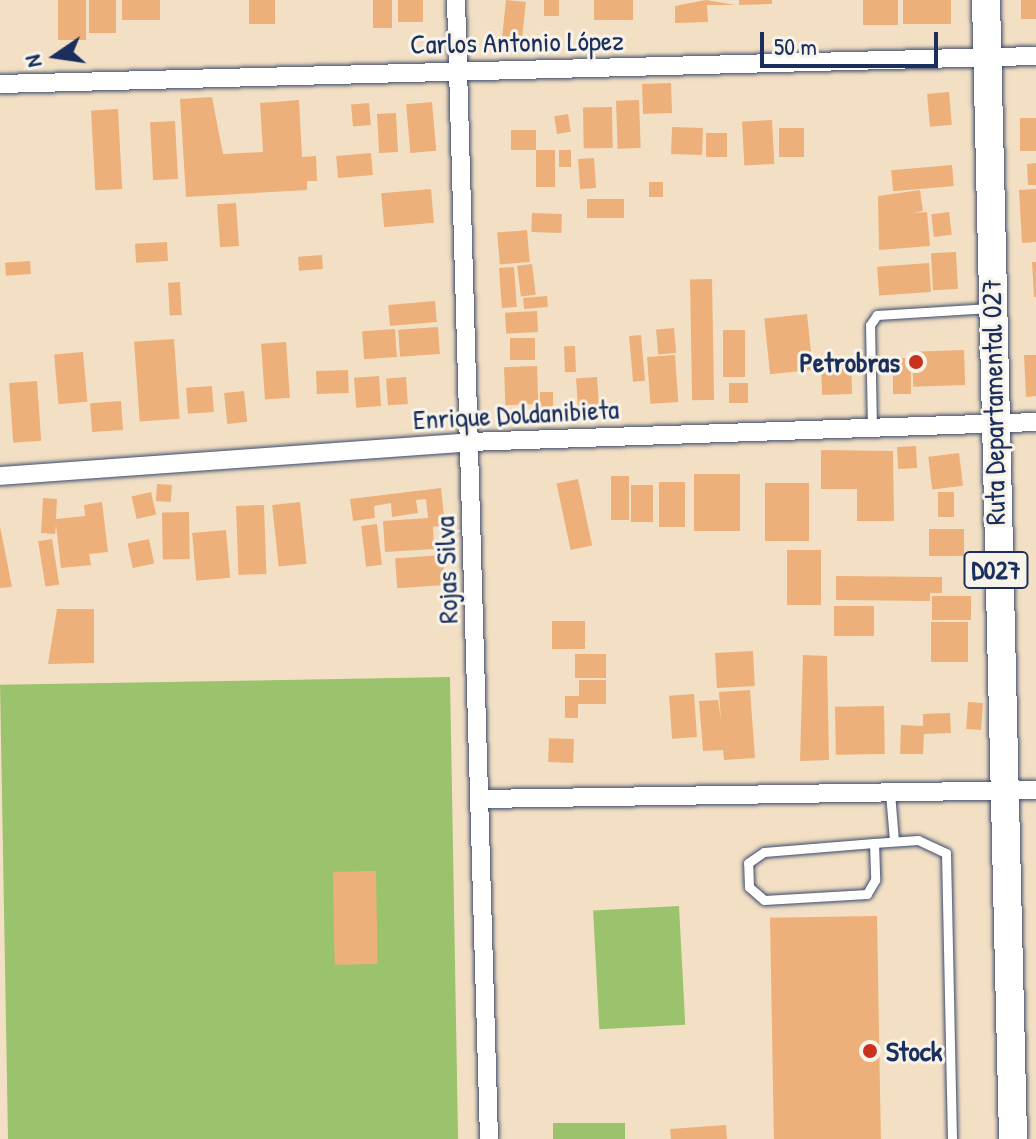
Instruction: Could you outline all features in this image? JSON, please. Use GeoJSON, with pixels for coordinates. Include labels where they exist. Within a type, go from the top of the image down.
{"type":"FeatureCollection","features":[{"type":"Feature","properties":{"kind":"main road","name":"Ruta Departamental 027"},"geometry":{"type":"LineString","coordinates":[[986,0],[992,424],[1013,1139]]}},
{"type":"Feature","properties":{"kind":"street","name":"Rojas Silva"},"geometry":{"type":"LineString","coordinates":[[456,0],[489,1139]]}},
{"type":"Feature","properties":{"kind":"street","name":"Carlos Antonio López"},"geometry":{"type":"LineString","coordinates":[[0,84],[1036,56]]}},
{"type":"Feature","properties":{"kind":"street","name":"Enrique Doldanibieta"},"geometry":{"type":"LineString","coordinates":[[0,476],[469,442],[1036,422]]}},
{"type":"Feature","properties":{"kind":"street"},"geometry":{"type":"LineString","coordinates":[[481,799],[1036,790]]}},
{"type":"Feature","properties":{"kind":"lane"},"geometry":{"type":"LineString","coordinates":[[872,428],[870,325],[877,315],[990,308]]}},
{"type":"Feature","properties":{"kind":"lane"},"geometry":{"type":"LineString","coordinates":[[890,793],[894,841]]}},
{"type":"Feature","properties":{"kind":"lane"},"geometry":{"type":"LineString","coordinates":[[874,843],[875,880],[867,894],[764,900],[749,887],[748,863],[758,854],[894,841],[934,842],[950,870],[952,1139]]}},
{"type":"Feature","properties":{"kind":"green space"},"geometry":{"type":"Polygon","coordinates":[[[450,677],[458,1139],[8,1139],[0,685],[450,677]]]}},
{"type":"Feature","properties":{"kind":"green space"},"geometry":{"type":"Polygon","coordinates":[[[679,906],[685,1025],[599,1029],[593,911],[679,906]]]}},
{"type":"Feature","properties":{"kind":"green space"},"geometry":{"type":"Polygon","coordinates":[[[553,1123],[625,1123],[625,1139],[553,1139],[553,1123]]]}},
{"type":"Feature","properties":{"kind":"building"},"geometry":{"type":"Polygon","coordinates":[[[58,0],[86,0],[86,40],[58,40],[58,0]]]}},
{"type":"Feature","properties":{"kind":"building"},"geometry":{"type":"Polygon","coordinates":[[[89,0],[116,0],[116,33],[89,33],[89,0]]]}},
{"type":"Feature","properties":{"kind":"building"},"geometry":{"type":"Polygon","coordinates":[[[122,0],[160,0],[160,20],[122,20],[122,0]]]}},
{"type":"Feature","properties":{"kind":"building"},"geometry":{"type":"Polygon","coordinates":[[[249,0],[275,0],[275,24],[249,24],[249,0]]]}},
{"type":"Feature","properties":{"kind":"building"},"geometry":{"type":"Polygon","coordinates":[[[373,0],[392,0],[392,28],[373,28],[373,0]]]}},
{"type":"Feature","properties":{"kind":"building"},"geometry":{"type":"Polygon","coordinates":[[[398,0],[423,0],[423,22],[398,22],[398,0]]]}},
{"type":"Feature","properties":{"kind":"building"},"geometry":{"type":"Polygon","coordinates":[[[506,0],[526,2],[522,44],[502,42],[506,0]]]}},
{"type":"Feature","properties":{"kind":"building"},"geometry":{"type":"Polygon","coordinates":[[[544,0],[559,0],[559,16],[544,16],[544,0]]]}},
{"type":"Feature","properties":{"kind":"building"},"geometry":{"type":"Polygon","coordinates":[[[594,0],[633,0],[633,20],[594,20],[594,0]]]}},
{"type":"Feature","properties":{"kind":"building"},"geometry":{"type":"Polygon","coordinates":[[[706,0],[735,5],[707,5],[708,22],[675,23],[675,6],[706,0]]]}},
{"type":"Feature","properties":{"kind":"building"},"geometry":{"type":"Polygon","coordinates":[[[739,0],[772,0],[772,4],[739,5],[739,0]]]}},
{"type":"Feature","properties":{"kind":"building"},"geometry":{"type":"Polygon","coordinates":[[[863,0],[898,0],[898,25],[863,25],[863,0]]]}},
{"type":"Feature","properties":{"kind":"building"},"geometry":{"type":"Polygon","coordinates":[[[903,0],[951,0],[951,24],[903,24],[903,0]]]}},
{"type":"Feature","properties":{"kind":"building"},"geometry":{"type":"Polygon","coordinates":[[[1021,0],[1036,0],[1036,19],[1021,19],[1021,0]]]}},
{"type":"Feature","properties":{"kind":"building"},"geometry":{"type":"Polygon","coordinates":[[[671,83],[672,113],[643,114],[642,84],[671,83]]]}},
{"type":"Feature","properties":{"kind":"building"},"geometry":{"type":"Polygon","coordinates":[[[949,92],[952,125],[930,127],[927,94],[949,92]]]}},
{"type":"Feature","properties":{"kind":"building"},"geometry":{"type":"Polygon","coordinates":[[[212,97],[223,154],[263,152],[260,103],[299,100],[302,157],[316,156],[317,181],[307,181],[307,190],[186,197],[180,99],[212,97]]]}},
{"type":"Feature","properties":{"kind":"building"},"geometry":{"type":"Polygon","coordinates":[[[639,100],[641,148],[618,149],[616,101],[639,100]]]}},
{"type":"Feature","properties":{"kind":"building"},"geometry":{"type":"Polygon","coordinates":[[[432,102],[436,151],[410,153],[406,104],[432,102]]]}},
{"type":"Feature","properties":{"kind":"building"},"geometry":{"type":"Polygon","coordinates":[[[369,103],[371,125],[353,126],[351,105],[369,103]]]}},
{"type":"Feature","properties":{"kind":"building"},"geometry":{"type":"Polygon","coordinates":[[[612,107],[613,148],[584,148],[583,108],[612,107]]]}},
{"type":"Feature","properties":{"kind":"building"},"geometry":{"type":"Polygon","coordinates":[[[118,109],[122,189],[95,190],[91,110],[118,109]]]}},
{"type":"Feature","properties":{"kind":"building"},"geometry":{"type":"Polygon","coordinates":[[[396,113],[398,152],[379,153],[377,114],[396,113]]]}},
{"type":"Feature","properties":{"kind":"building"},"geometry":{"type":"Polygon","coordinates":[[[568,114],[571,132],[557,134],[554,116],[568,114]]]}},
{"type":"Feature","properties":{"kind":"building"},"geometry":{"type":"Polygon","coordinates":[[[1020,118],[1036,118],[1036,151],[1020,151],[1020,118]]]}},
{"type":"Feature","properties":{"kind":"building"},"geometry":{"type":"Polygon","coordinates":[[[772,120],[774,164],[744,166],[742,122],[772,120]]]}},
{"type":"Feature","properties":{"kind":"building"},"geometry":{"type":"Polygon","coordinates":[[[175,121],[178,179],[153,180],[150,122],[175,121]]]}},
{"type":"Feature","properties":{"kind":"building"},"geometry":{"type":"Polygon","coordinates":[[[672,127],[703,128],[702,155],[671,154],[672,127]]]}},
{"type":"Feature","properties":{"kind":"building"},"geometry":{"type":"Polygon","coordinates":[[[779,128],[804,128],[804,157],[779,157],[779,128]]]}},
{"type":"Feature","properties":{"kind":"building"},"geometry":{"type":"Polygon","coordinates":[[[511,130],[536,130],[536,150],[511,150],[511,130]]]}},
{"type":"Feature","properties":{"kind":"building"},"geometry":{"type":"Polygon","coordinates":[[[706,133],[727,133],[727,157],[706,157],[706,133]]]}},
{"type":"Feature","properties":{"kind":"building"},"geometry":{"type":"Polygon","coordinates":[[[536,150],[555,150],[555,187],[536,187],[536,150]]]}},
{"type":"Feature","properties":{"kind":"building"},"geometry":{"type":"Polygon","coordinates":[[[559,150],[571,150],[571,167],[559,167],[559,150]]]}},
{"type":"Feature","properties":{"kind":"building"},"geometry":{"type":"Polygon","coordinates":[[[371,153],[373,175],[338,178],[336,156],[371,153]]]}},
{"type":"Feature","properties":{"kind":"building"},"geometry":{"type":"Polygon","coordinates":[[[594,158],[596,188],[580,189],[578,159],[594,158]]]}},
{"type":"Feature","properties":{"kind":"building"},"geometry":{"type":"Polygon","coordinates":[[[1036,163],[1036,185],[1028,185],[1027,164],[1036,163]]]}},
{"type":"Feature","properties":{"kind":"building"},"geometry":{"type":"Polygon","coordinates":[[[952,165],[954,186],[893,191],[891,170],[952,165]]]}},
{"type":"Feature","properties":{"kind":"building"},"geometry":{"type":"Polygon","coordinates":[[[649,182],[663,182],[663,197],[649,197],[649,182]]]}},
{"type":"Feature","properties":{"kind":"building"},"geometry":{"type":"Polygon","coordinates":[[[431,189],[434,223],[384,227],[381,193],[431,189]]]}},
{"type":"Feature","properties":{"kind":"building"},"geometry":{"type":"Polygon","coordinates":[[[1036,189],[1036,242],[1022,243],[1019,190],[1036,189]]]}},
{"type":"Feature","properties":{"kind":"building"},"geometry":{"type":"Polygon","coordinates":[[[920,190],[923,211],[912,213],[927,212],[930,246],[879,250],[878,196],[920,190]]]}},
{"type":"Feature","properties":{"kind":"building"},"geometry":{"type":"Polygon","coordinates":[[[587,199],[624,199],[624,218],[587,218],[587,199]]]}},
{"type":"Feature","properties":{"kind":"building"},"geometry":{"type":"Polygon","coordinates":[[[236,203],[239,246],[220,247],[217,204],[236,203]]]}},
{"type":"Feature","properties":{"kind":"building"},"geometry":{"type":"Polygon","coordinates":[[[949,212],[952,235],[934,237],[931,214],[949,212]]]}},
{"type":"Feature","properties":{"kind":"building"},"geometry":{"type":"Polygon","coordinates":[[[532,213],[562,214],[561,233],[531,232],[532,213]]]}},
{"type":"Feature","properties":{"kind":"building"},"geometry":{"type":"Polygon","coordinates":[[[527,230],[530,262],[500,264],[497,233],[527,230]]]}},
{"type":"Feature","properties":{"kind":"building"},"geometry":{"type":"Polygon","coordinates":[[[167,242],[168,261],[136,263],[135,244],[167,242]]]}},
{"type":"Feature","properties":{"kind":"building"},"geometry":{"type":"Polygon","coordinates":[[[956,252],[958,289],[933,290],[931,253],[956,252]]]}},
{"type":"Feature","properties":{"kind":"building"},"geometry":{"type":"Polygon","coordinates":[[[322,255],[323,269],[299,271],[298,257],[322,255]]]}},
{"type":"Feature","properties":{"kind":"building"},"geometry":{"type":"Polygon","coordinates":[[[30,261],[31,274],[6,276],[5,263],[30,261]]]}},
{"type":"Feature","properties":{"kind":"building"},"geometry":{"type":"Polygon","coordinates":[[[1032,262],[1036,262],[1036,297],[1034,297],[1032,262]]]}},
{"type":"Feature","properties":{"kind":"building"},"geometry":{"type":"Polygon","coordinates":[[[929,263],[931,292],[879,296],[877,267],[929,263]]]}},
{"type":"Feature","properties":{"kind":"building"},"geometry":{"type":"Polygon","coordinates":[[[532,264],[536,295],[521,297],[517,266],[532,264]]]}},
{"type":"Feature","properties":{"kind":"building"},"geometry":{"type":"Polygon","coordinates":[[[514,267],[517,307],[502,308],[499,268],[514,267]]]}},
{"type":"Feature","properties":{"kind":"building"},"geometry":{"type":"Polygon","coordinates":[[[690,279],[712,279],[714,400],[692,400],[690,279]]]}},
{"type":"Feature","properties":{"kind":"building"},"geometry":{"type":"Polygon","coordinates":[[[180,282],[182,315],[170,316],[168,283],[180,282]]]}},
{"type":"Feature","properties":{"kind":"building"},"geometry":{"type":"Polygon","coordinates":[[[547,296],[548,307],[524,309],[523,298],[547,296]]]}},
{"type":"Feature","properties":{"kind":"building"},"geometry":{"type":"Polygon","coordinates":[[[435,301],[437,322],[390,326],[388,305],[435,301]]]}},
{"type":"Feature","properties":{"kind":"building"},"geometry":{"type":"Polygon","coordinates":[[[537,311],[538,332],[506,334],[505,313],[537,311]]]}},
{"type":"Feature","properties":{"kind":"building"},"geometry":{"type":"Polygon","coordinates":[[[807,314],[813,370],[770,374],[764,318],[807,314]]]}},
{"type":"Feature","properties":{"kind":"building"},"geometry":{"type":"Polygon","coordinates":[[[438,327],[440,354],[400,357],[398,330],[438,327]]]}},
{"type":"Feature","properties":{"kind":"building"},"geometry":{"type":"Polygon","coordinates":[[[674,328],[676,353],[658,354],[656,330],[674,328]]]}},
{"type":"Feature","properties":{"kind":"building"},"geometry":{"type":"Polygon","coordinates":[[[395,329],[397,357],[364,359],[362,331],[395,329]]]}},
{"type":"Feature","properties":{"kind":"building"},"geometry":{"type":"Polygon","coordinates":[[[723,330],[745,330],[745,377],[723,377],[723,330]]]}},
{"type":"Feature","properties":{"kind":"building"},"geometry":{"type":"Polygon","coordinates":[[[641,335],[645,381],[633,382],[629,336],[641,335]]]}},
{"type":"Feature","properties":{"kind":"building"},"geometry":{"type":"Polygon","coordinates":[[[510,338],[535,338],[535,360],[510,360],[510,338]]]}},
{"type":"Feature","properties":{"kind":"building"},"geometry":{"type":"Polygon","coordinates":[[[174,339],[180,419],[140,422],[134,342],[174,339]]]}},
{"type":"Feature","properties":{"kind":"building"},"geometry":{"type":"Polygon","coordinates":[[[286,342],[290,398],[265,400],[261,344],[286,342]]]}},
{"type":"Feature","properties":{"kind":"building"},"geometry":{"type":"Polygon","coordinates":[[[564,346],[575,346],[576,372],[565,372],[564,346]]]}},
{"type":"Feature","properties":{"kind":"building"},"geometry":{"type":"Polygon","coordinates":[[[964,350],[965,385],[913,387],[912,352],[964,350]]]}},
{"type":"Feature","properties":{"kind":"building"},"geometry":{"type":"Polygon","coordinates":[[[83,352],[87,402],[58,404],[54,355],[83,352]]]}},
{"type":"Feature","properties":{"kind":"building"},"geometry":{"type":"Polygon","coordinates":[[[675,355],[678,402],[650,404],[647,357],[675,355]]]}},
{"type":"Feature","properties":{"kind":"building"},"geometry":{"type":"Polygon","coordinates":[[[1024,355],[1036,355],[1036,396],[1026,397],[1024,355]]]}},
{"type":"Feature","properties":{"kind":"building"},"geometry":{"type":"Polygon","coordinates":[[[893,358],[911,358],[911,394],[893,394],[893,358]]]}},
{"type":"Feature","properties":{"kind":"building"},"geometry":{"type":"Polygon","coordinates":[[[851,363],[852,394],[822,395],[821,364],[851,363]]]}},
{"type":"Feature","properties":{"kind":"building"},"geometry":{"type":"Polygon","coordinates":[[[537,366],[538,404],[505,405],[504,367],[537,366]]]}},
{"type":"Feature","properties":{"kind":"building"},"geometry":{"type":"Polygon","coordinates":[[[348,370],[349,393],[317,394],[316,371],[348,370]]]}},
{"type":"Feature","properties":{"kind":"building"},"geometry":{"type":"Polygon","coordinates":[[[379,376],[381,406],[356,408],[354,378],[379,376]]]}},
{"type":"Feature","properties":{"kind":"building"},"geometry":{"type":"Polygon","coordinates":[[[406,377],[408,404],[388,405],[386,378],[406,377]]]}},
{"type":"Feature","properties":{"kind":"building"},"geometry":{"type":"Polygon","coordinates":[[[597,377],[599,406],[578,407],[576,378],[597,377]]]}},
{"type":"Feature","properties":{"kind":"building"},"geometry":{"type":"Polygon","coordinates":[[[37,381],[41,441],[13,443],[9,383],[37,381]]]}},
{"type":"Feature","properties":{"kind":"building"},"geometry":{"type":"Polygon","coordinates":[[[729,383],[748,383],[748,403],[729,403],[729,383]]]}},
{"type":"Feature","properties":{"kind":"building"},"geometry":{"type":"Polygon","coordinates":[[[212,386],[214,412],[188,414],[186,388],[212,386]]]}},
{"type":"Feature","properties":{"kind":"building"},"geometry":{"type":"Polygon","coordinates":[[[244,391],[247,422],[227,424],[224,393],[244,391]]]}},
{"type":"Feature","properties":{"kind":"building"},"geometry":{"type":"Polygon","coordinates":[[[540,392],[553,392],[553,412],[540,412],[540,392]]]}},
{"type":"Feature","properties":{"kind":"building"},"geometry":{"type":"Polygon","coordinates":[[[121,401],[123,430],[92,432],[90,403],[121,401]]]}},
{"type":"Feature","properties":{"kind":"building"},"geometry":{"type":"Polygon","coordinates":[[[916,446],[917,468],[898,469],[897,447],[916,446]]]}},
{"type":"Feature","properties":{"kind":"building"},"geometry":{"type":"Polygon","coordinates":[[[821,450],[893,451],[894,521],[857,521],[857,489],[821,489],[821,450]]]}},
{"type":"Feature","properties":{"kind":"building"},"geometry":{"type":"Polygon","coordinates":[[[959,453],[963,486],[932,490],[928,457],[959,453]]]}},
{"type":"Feature","properties":{"kind":"building"},"geometry":{"type":"Polygon","coordinates":[[[694,474],[740,474],[740,531],[694,531],[694,474]]]}},
{"type":"Feature","properties":{"kind":"building"},"geometry":{"type":"Polygon","coordinates":[[[611,476],[629,476],[629,520],[611,520],[611,476]]]}},
{"type":"Feature","properties":{"kind":"building"},"geometry":{"type":"Polygon","coordinates":[[[578,479],[592,546],[571,550],[556,484],[578,479]]]}},
{"type":"Feature","properties":{"kind":"building"},"geometry":{"type":"Polygon","coordinates":[[[659,482],[685,482],[685,527],[659,527],[659,482]]]}},
{"type":"Feature","properties":{"kind":"building"},"geometry":{"type":"Polygon","coordinates":[[[765,483],[809,483],[809,541],[765,541],[765,483]]]}},
{"type":"Feature","properties":{"kind":"building"},"geometry":{"type":"Polygon","coordinates":[[[157,484],[172,485],[171,502],[156,501],[157,484]]]}},
{"type":"Feature","properties":{"kind":"building"},"geometry":{"type":"Polygon","coordinates":[[[631,485],[653,485],[653,522],[631,522],[631,485]]]}},
{"type":"Feature","properties":{"kind":"building"},"geometry":{"type":"Polygon","coordinates":[[[441,488],[445,525],[433,527],[434,549],[385,552],[383,521],[428,518],[426,499],[416,500],[418,513],[392,517],[391,503],[374,506],[375,518],[353,521],[350,499],[441,488]]]}},
{"type":"Feature","properties":{"kind":"building"},"geometry":{"type":"Polygon","coordinates":[[[151,492],[156,514],[137,519],[132,496],[151,492]]]}},
{"type":"Feature","properties":{"kind":"building"},"geometry":{"type":"Polygon","coordinates":[[[938,492],[954,492],[954,517],[938,517],[938,492]]]}},
{"type":"Feature","properties":{"kind":"building"},"geometry":{"type":"Polygon","coordinates":[[[43,498],[57,499],[56,519],[85,516],[84,505],[102,502],[108,552],[89,554],[91,565],[61,568],[56,525],[55,534],[41,533],[43,498]]]}},
{"type":"Feature","properties":{"kind":"building"},"geometry":{"type":"Polygon","coordinates":[[[300,502],[306,564],[279,567],[272,505],[300,502]]]}},
{"type":"Feature","properties":{"kind":"building"},"geometry":{"type":"Polygon","coordinates":[[[264,505],[266,574],[238,575],[236,506],[264,505]]]}},
{"type":"Feature","properties":{"kind":"building"},"geometry":{"type":"Polygon","coordinates":[[[162,512],[189,512],[190,559],[163,559],[162,512]]]}},
{"type":"Feature","properties":{"kind":"building"},"geometry":{"type":"Polygon","coordinates":[[[377,524],[382,565],[366,567],[361,526],[377,524]]]}},
{"type":"Feature","properties":{"kind":"building"},"geometry":{"type":"Polygon","coordinates":[[[0,526],[12,587],[0,588],[0,526]]]}},
{"type":"Feature","properties":{"kind":"building"},"geometry":{"type":"Polygon","coordinates":[[[929,529],[964,529],[964,556],[929,556],[929,529]]]}},
{"type":"Feature","properties":{"kind":"building"},"geometry":{"type":"Polygon","coordinates":[[[226,530],[230,578],[196,581],[192,533],[226,530]]]}},
{"type":"Feature","properties":{"kind":"building"},"geometry":{"type":"Polygon","coordinates":[[[52,539],[59,584],[45,587],[38,541],[52,539]]]}},
{"type":"Feature","properties":{"kind":"building"},"geometry":{"type":"Polygon","coordinates":[[[149,539],[154,563],[133,568],[127,544],[149,539]]]}},
{"type":"Feature","properties":{"kind":"building"},"geometry":{"type":"Polygon","coordinates":[[[787,550],[821,550],[821,605],[787,605],[787,550]]]}},
{"type":"Feature","properties":{"kind":"building"},"geometry":{"type":"Polygon","coordinates":[[[443,555],[445,585],[397,588],[395,558],[443,555]]]}},
{"type":"Feature","properties":{"kind":"building"},"geometry":{"type":"Polygon","coordinates":[[[836,576],[942,577],[942,593],[930,593],[930,601],[836,600],[836,576]]]}},
{"type":"Feature","properties":{"kind":"building"},"geometry":{"type":"Polygon","coordinates":[[[932,596],[971,596],[971,620],[932,620],[932,596]]]}},
{"type":"Feature","properties":{"kind":"building"},"geometry":{"type":"Polygon","coordinates":[[[834,606],[874,606],[874,636],[834,636],[834,606]]]}},
{"type":"Feature","properties":{"kind":"building"},"geometry":{"type":"Polygon","coordinates":[[[57,609],[94,609],[94,663],[48,664],[57,609]]]}},
{"type":"Feature","properties":{"kind":"building"},"geometry":{"type":"Polygon","coordinates":[[[552,621],[585,621],[585,649],[552,649],[552,621]]]}},
{"type":"Feature","properties":{"kind":"building"},"geometry":{"type":"Polygon","coordinates":[[[931,622],[968,622],[968,662],[931,662],[931,622]]]}},
{"type":"Feature","properties":{"kind":"building"},"geometry":{"type":"Polygon","coordinates":[[[753,651],[755,686],[717,688],[715,653],[753,651]]]}},
{"type":"Feature","properties":{"kind":"building"},"geometry":{"type":"Polygon","coordinates":[[[575,654],[606,654],[606,678],[575,678],[575,654]]]}},
{"type":"Feature","properties":{"kind":"building"},"geometry":{"type":"Polygon","coordinates":[[[803,655],[827,656],[829,760],[800,761],[803,655]]]}},
{"type":"Feature","properties":{"kind":"building"},"geometry":{"type":"Polygon","coordinates":[[[579,680],[606,680],[606,704],[578,704],[578,718],[565,718],[565,696],[579,696],[579,680]]]}},
{"type":"Feature","properties":{"kind":"building"},"geometry":{"type":"Polygon","coordinates":[[[750,690],[755,758],[724,760],[723,750],[703,751],[699,701],[718,700],[721,720],[719,692],[750,690]]]}},
{"type":"Feature","properties":{"kind":"building"},"geometry":{"type":"Polygon","coordinates":[[[694,694],[697,737],[672,739],[669,696],[694,694]]]}},
{"type":"Feature","properties":{"kind":"building"},"geometry":{"type":"Polygon","coordinates":[[[968,702],[983,703],[981,730],[966,729],[968,702]]]}},
{"type":"Feature","properties":{"kind":"building"},"geometry":{"type":"Polygon","coordinates":[[[884,706],[885,754],[836,755],[835,707],[884,706]]]}},
{"type":"Feature","properties":{"kind":"building"},"geometry":{"type":"Polygon","coordinates":[[[950,713],[951,733],[924,734],[923,754],[900,754],[901,725],[923,726],[923,714],[950,713]]]}},
{"type":"Feature","properties":{"kind":"building"},"geometry":{"type":"Polygon","coordinates":[[[549,738],[574,739],[573,763],[548,762],[549,738]]]}},
{"type":"Feature","properties":{"kind":"building"},"geometry":{"type":"Polygon","coordinates":[[[376,871],[378,964],[335,965],[333,872],[376,871]]]}},
{"type":"Feature","properties":{"kind":"building"},"geometry":{"type":"Polygon","coordinates":[[[877,916],[881,1139],[774,1139],[770,918],[877,916]]]}},
{"type":"Feature","properties":{"kind":"building"},"geometry":{"type":"Polygon","coordinates":[[[726,1125],[727,1139],[671,1139],[670,1129],[726,1125]]]}},
{"type":"Feature","properties":{"kind":"place","name":"Petrobras"},"geometry":{"type":"Point","coordinates":[916,362]}},
{"type":"Feature","properties":{"kind":"place","name":"Stock"},"geometry":{"type":"Point","coordinates":[870,1051]}}]}
